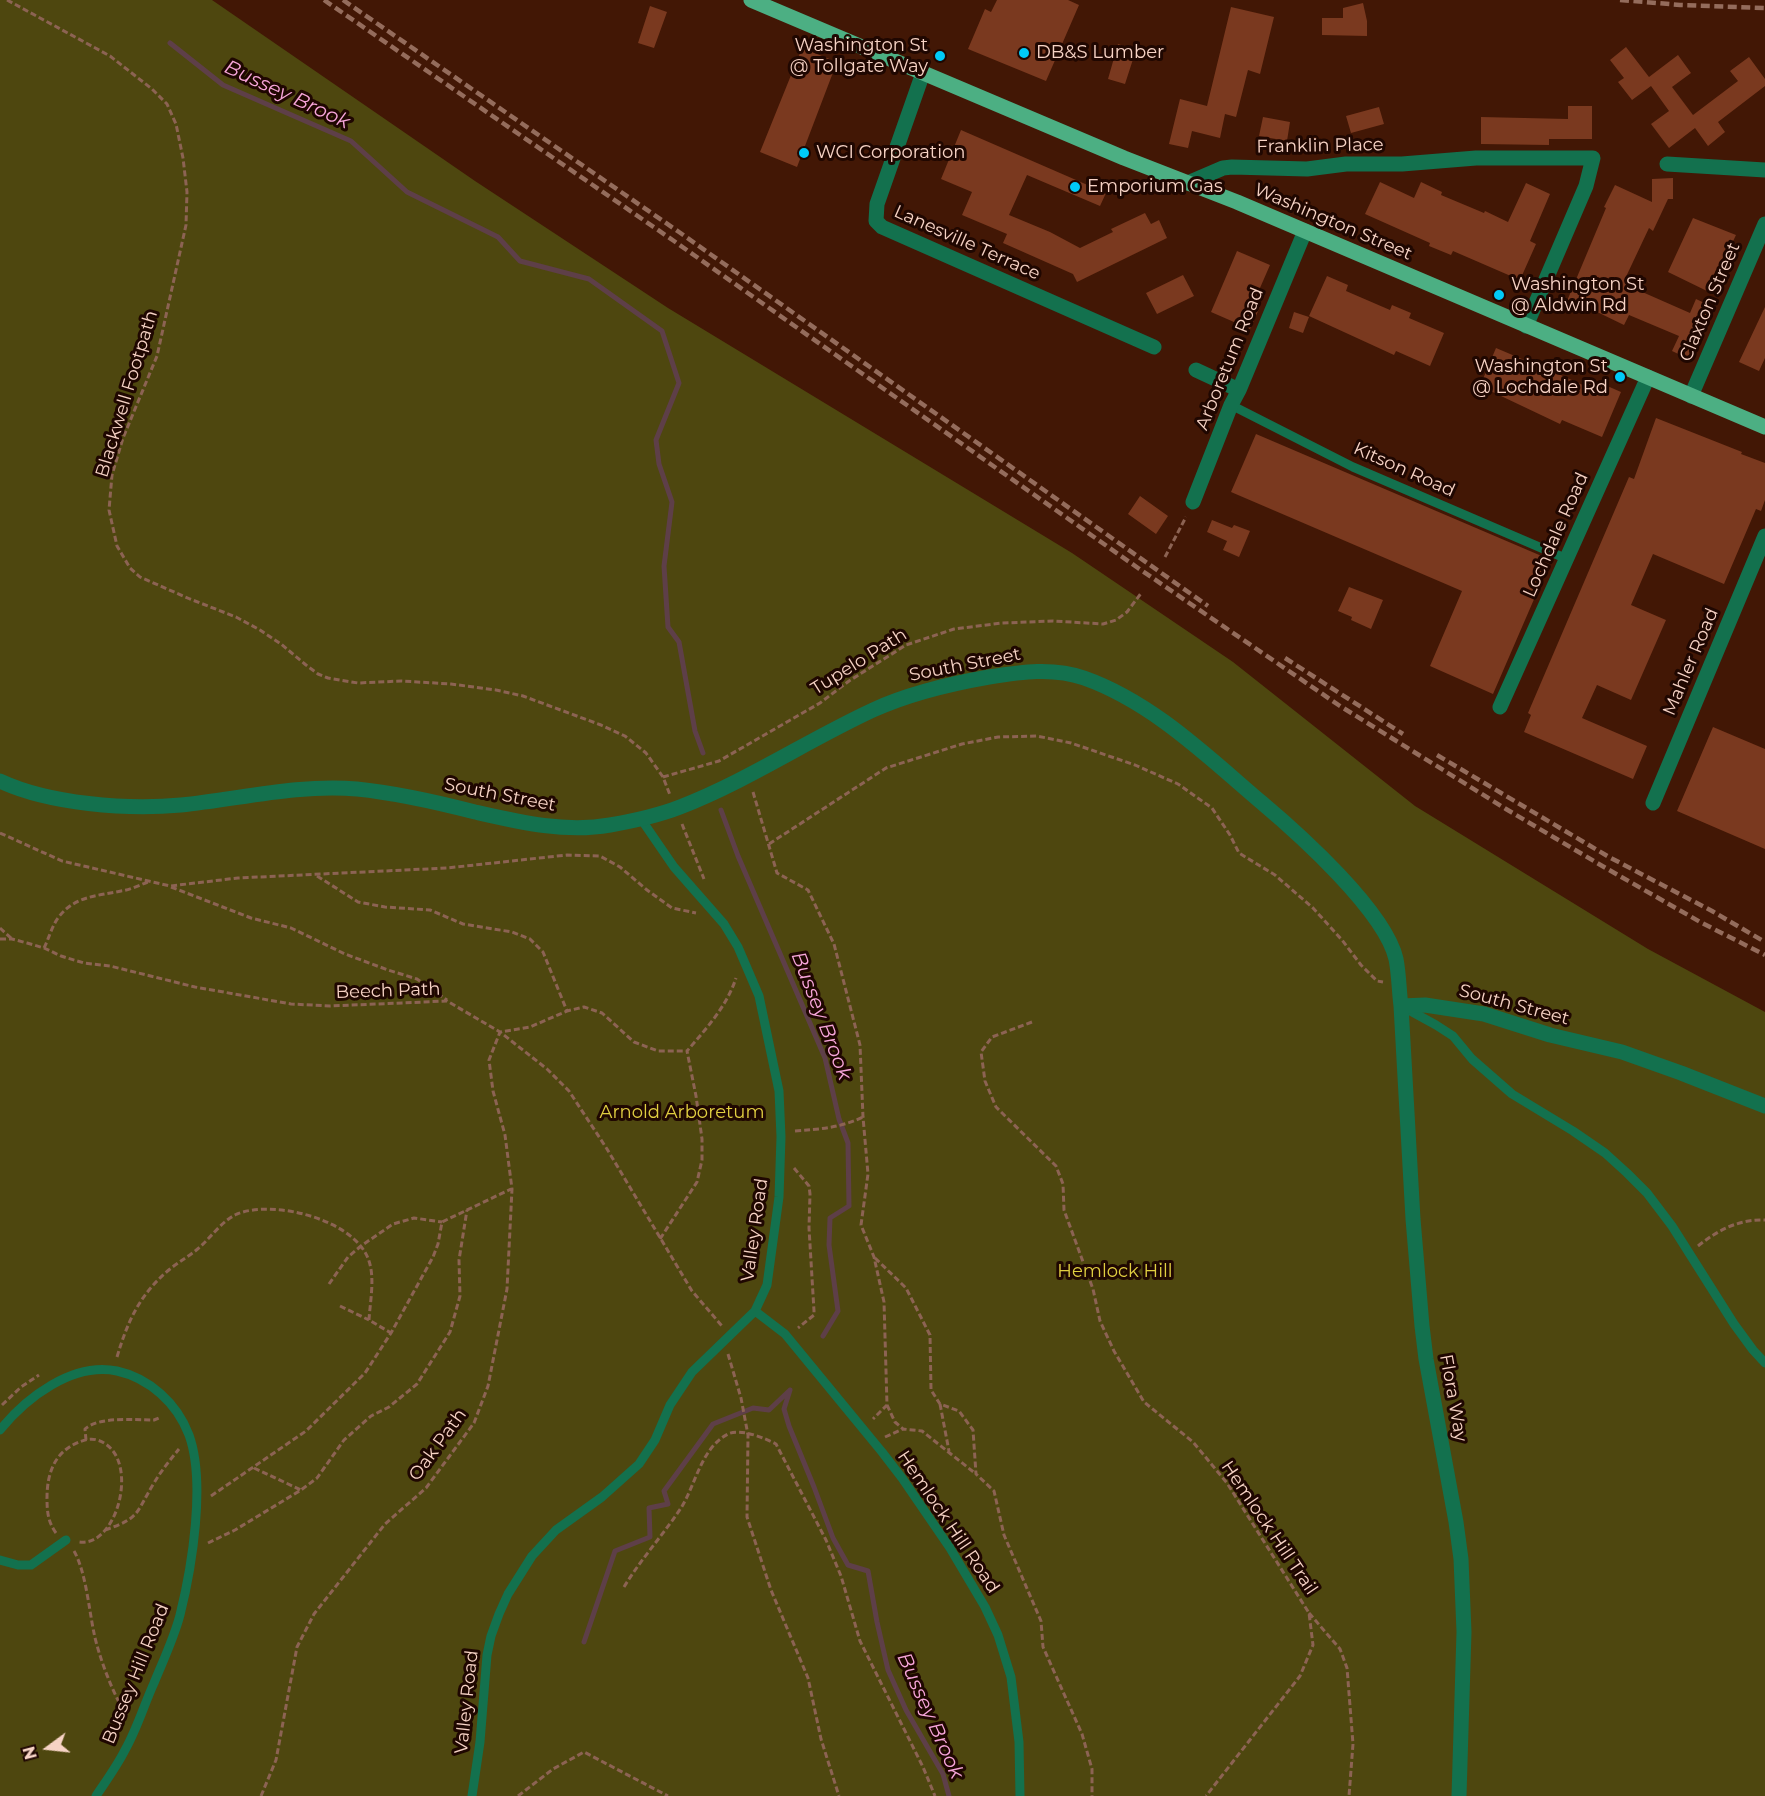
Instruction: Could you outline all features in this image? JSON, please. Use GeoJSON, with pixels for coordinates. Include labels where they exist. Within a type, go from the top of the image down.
{"type":"FeatureCollection","features":[{"type":"Feature","properties":{"kind":"main road","name":"Washington Street"},"geometry":{"type":"LineString","coordinates":[[751,0],[1305,231],[1765,428]]}},
{"type":"Feature","properties":{"kind":"street","name":"Lanesville Terrace"},"geometry":{"type":"LineString","coordinates":[[923,73],[877,204],[876,221],[882,227],[1154,347]]}},
{"type":"Feature","properties":{"kind":"street","name":"Franklin Place"},"geometry":{"type":"LineString","coordinates":[[1188,183],[1218,170],[1232,167],[1307,169],[1357,163],[1402,164],[1488,157],[1593,158],[1586,186],[1526,326]]}},
{"type":"Feature","properties":{"kind":"street"},"geometry":{"type":"LineString","coordinates":[[1667,164],[1765,170]]}},
{"type":"Feature","properties":{"kind":"street","name":"Claxton Street"},"geometry":{"type":"LineString","coordinates":[[1691,396],[1765,224]]}},
{"type":"Feature","properties":{"kind":"street","name":"Arboretum Road"},"geometry":{"type":"LineString","coordinates":[[1194,502],[1231,405],[1305,231]]}},
{"type":"Feature","properties":{"kind":"street"},"geometry":{"type":"LineString","coordinates":[[1196,370],[1239,390]]}},
{"type":"Feature","properties":{"kind":"street","name":"Lochdale Road"},"geometry":{"type":"LineString","coordinates":[[1500,707],[1648,377]]}},
{"type":"Feature","properties":{"kind":"street","name":"Mahler Road"},"geometry":{"type":"LineString","coordinates":[[1653,803],[1765,537]]}},
{"type":"Feature","properties":{"kind":"street","name":"South Street"},"geometry":{"type":"LineString","coordinates":[[0,780],[25,791],[48,796],[116,805],[180,805],[280,790],[332,788],[386,792],[509,820],[549,826],[602,826],[641,819],[676,809],[743,778],[872,711],[922,691],[970,680],[1023,672],[1052,671],[1082,677],[1123,697],[1180,734],[1274,812],[1358,897],[1376,920],[1395,956],[1401,1006],[1425,1005],[1484,1014],[1550,1035],[1632,1056],[1765,1106]]}},
{"type":"Feature","properties":{"kind":"street","name":"Flora Way"},"geometry":{"type":"LineString","coordinates":[[1401,1006],[1413,1219],[1422,1326],[1461,1559],[1464,1632],[1459,1796]]}},
{"type":"Feature","properties":{"kind":"lane","name":"Kitson Road"},"geometry":{"type":"LineString","coordinates":[[1231,405],[1353,467],[1567,559]]}},
{"type":"Feature","properties":{"kind":"lane","name":"Valley Road"},"geometry":{"type":"LineString","coordinates":[[472,1796],[480,1742],[487,1655],[499,1614],[508,1594],[532,1556],[556,1530],[602,1497],[639,1464],[655,1440],[670,1405],[692,1372],[755,1311],[767,1285],[779,1197],[782,1137],[778,1092],[759,996],[743,956],[724,924],[674,867],[641,819]]}},
{"type":"Feature","properties":{"kind":"lane"},"geometry":{"type":"LineString","coordinates":[[1401,1006],[1453,1036],[1472,1059],[1512,1094],[1573,1131],[1605,1154],[1647,1192],[1689,1252],[1734,1324],[1765,1363]]}},
{"type":"Feature","properties":{"kind":"lane","name":"Hemlock Hill Road"},"geometry":{"type":"LineString","coordinates":[[755,1311],[788,1337],[874,1441],[950,1548],[986,1607],[1009,1667],[1014,1694],[1019,1742],[1020,1796]]}},
{"type":"Feature","properties":{"kind":"lane","name":"Bussey Hill Road"},"geometry":{"type":"LineString","coordinates":[[0,1430],[13,1414],[46,1388],[79,1374],[109,1370],[130,1374],[152,1386],[174,1409],[189,1436],[195,1471],[196,1522],[187,1583],[179,1616],[170,1644],[126,1749],[96,1796]]}},
{"type":"Feature","properties":{"kind":"lane"},"geometry":{"type":"LineString","coordinates":[[0,1560],[18,1565],[31,1565],[66,1540]]}},
{"type":"Feature","properties":{"kind":"path","name":"Blackwell Footpath"},"geometry":{"type":"LineString","coordinates":[[8,0],[110,56],[152,88],[167,104],[176,124],[187,192],[186,225],[157,356],[123,438],[112,475],[109,510],[117,546],[130,568],[140,577],[236,617],[260,630],[318,674],[328,678],[358,683],[401,681],[496,690],[523,696],[602,725],[625,736],[646,753],[663,777],[668,790]]}},
{"type":"Feature","properties":{"kind":"path"},"geometry":{"type":"LineString","coordinates":[[1165,556],[1194,502]]}},
{"type":"Feature","properties":{"kind":"path","name":"Tupelo Path"},"geometry":{"type":"LineString","coordinates":[[663,777],[719,761],[820,703],[849,681],[906,645],[954,629],[1002,622],[1053,621],[1103,624],[1116,620],[1127,612],[1142,592]]}},
{"type":"Feature","properties":{"kind":"path"},"geometry":{"type":"LineString","coordinates":[[769,844],[886,768],[962,744],[998,737],[1037,736],[1071,743],[1135,765],[1178,784],[1212,808],[1230,835],[1239,854],[1275,875],[1313,908],[1377,981],[1399,987]]}},
{"type":"Feature","properties":{"kind":"path"},"geometry":{"type":"LineString","coordinates":[[743,778],[752,789],[777,873],[808,890],[834,944],[860,1045],[867,1174],[861,1225],[874,1257],[884,1302],[887,1405],[895,1422],[903,1430]]}},
{"type":"Feature","properties":{"kind":"path"},"geometry":{"type":"LineString","coordinates":[[682,823],[705,880]]}},
{"type":"Feature","properties":{"kind":"path"},"geometry":{"type":"LineString","coordinates":[[0,833],[62,861],[170,886],[251,918],[291,928],[345,954],[417,979],[447,1001]]}},
{"type":"Feature","properties":{"kind":"path"},"geometry":{"type":"LineString","coordinates":[[170,886],[238,878],[447,868],[567,855],[600,856],[620,867],[672,908],[717,916]]}},
{"type":"Feature","properties":{"kind":"path"},"geometry":{"type":"LineString","coordinates":[[316,875],[358,902],[385,907],[430,910],[464,924],[512,932],[530,939],[543,952],[567,1011]]}},
{"type":"Feature","properties":{"kind":"path"},"geometry":{"type":"LineString","coordinates":[[44,948],[56,920],[75,902],[87,897],[124,891],[149,881]]}},
{"type":"Feature","properties":{"kind":"path"},"geometry":{"type":"LineString","coordinates":[[0,928],[12,939]]}},
{"type":"Feature","properties":{"kind":"path","name":"Beech Path"},"geometry":{"type":"LineString","coordinates":[[0,939],[12,939],[44,948],[84,963],[110,966],[195,987],[291,1004],[330,1006],[447,1001],[500,1032],[569,1091],[607,1149],[692,1291],[728,1338]]}},
{"type":"Feature","properties":{"kind":"path"},"geometry":{"type":"LineString","coordinates":[[500,1032],[530,1027],[584,1006],[602,1013],[634,1042],[658,1051],[687,1051],[714,1020],[733,987],[743,956]]}},
{"type":"Feature","properties":{"kind":"path","name":"Hemlock Hill Trail"},"geometry":{"type":"LineString","coordinates":[[1032,1022],[992,1036],[981,1052],[985,1081],[996,1107],[1056,1166],[1063,1184],[1064,1210],[1093,1289],[1100,1321],[1114,1351],[1144,1402],[1193,1442],[1227,1483],[1309,1613],[1313,1645],[1300,1676],[1206,1796]]}},
{"type":"Feature","properties":{"kind":"path","name":"Oak Path"},"geometry":{"type":"LineString","coordinates":[[261,1796],[276,1760],[297,1647],[314,1614],[385,1524],[426,1488],[474,1423],[488,1386],[507,1289],[512,1189],[505,1135],[493,1090],[489,1060],[500,1032]]}},
{"type":"Feature","properties":{"kind":"path"},"geometry":{"type":"LineString","coordinates":[[660,1239],[697,1182],[702,1160],[698,1107],[687,1051]]}},
{"type":"Feature","properties":{"kind":"path"},"geometry":{"type":"LineString","coordinates":[[782,1137],[792,1131],[830,1128],[863,1117]]}},
{"type":"Feature","properties":{"kind":"path"},"geometry":{"type":"LineString","coordinates":[[780,1161],[796,1169],[809,1186],[810,1194],[809,1228],[814,1311],[810,1318],[788,1337]]}},
{"type":"Feature","properties":{"kind":"path"},"geometry":{"type":"LineString","coordinates":[[329,1284],[348,1257],[393,1224],[414,1218],[442,1222],[512,1189]]}},
{"type":"Feature","properties":{"kind":"path"},"geometry":{"type":"LineString","coordinates":[[117,1359],[130,1320],[138,1305],[154,1285],[193,1253],[221,1225],[236,1214],[257,1209],[306,1214],[347,1233],[361,1246],[369,1260],[372,1273],[369,1320]]}},
{"type":"Feature","properties":{"kind":"path"},"geometry":{"type":"LineString","coordinates":[[208,1543],[235,1530],[317,1478],[344,1440],[371,1416],[389,1407],[417,1384],[450,1332],[460,1296],[459,1260],[467,1210]]}},
{"type":"Feature","properties":{"kind":"path"},"geometry":{"type":"LineString","coordinates":[[1689,1252],[1713,1234],[1731,1225],[1765,1220]]}},
{"type":"Feature","properties":{"kind":"path"},"geometry":{"type":"LineString","coordinates":[[211,1496],[306,1431],[365,1373],[391,1333],[436,1250],[442,1222]]}},
{"type":"Feature","properties":{"kind":"path"},"geometry":{"type":"LineString","coordinates":[[874,1257],[906,1288],[930,1335],[931,1390],[940,1404],[949,1452]]}},
{"type":"Feature","properties":{"kind":"path"},"geometry":{"type":"LineString","coordinates":[[340,1306],[391,1333]]}},
{"type":"Feature","properties":{"kind":"path"},"geometry":{"type":"LineString","coordinates":[[728,1338],[748,1435],[747,1517],[771,1590],[808,1678],[821,1739],[839,1796]]}},
{"type":"Feature","properties":{"kind":"path"},"geometry":{"type":"LineString","coordinates":[[109,1358],[123,1361]]}},
{"type":"Feature","properties":{"kind":"path"},"geometry":{"type":"LineString","coordinates":[[0,1407],[21,1387],[43,1373]]}},
{"type":"Feature","properties":{"kind":"path"},"geometry":{"type":"LineString","coordinates":[[940,1404],[959,1412],[974,1430],[976,1474]]}},
{"type":"Feature","properties":{"kind":"path"},"geometry":{"type":"LineString","coordinates":[[863,1428],[887,1405]]}},
{"type":"Feature","properties":{"kind":"path"},"geometry":{"type":"LineString","coordinates":[[86,1440],[85,1429],[93,1424],[118,1420],[154,1420],[162,1417]]}},
{"type":"Feature","properties":{"kind":"path"},"geometry":{"type":"LineString","coordinates":[[874,1441],[903,1430],[922,1431],[994,1491],[1004,1535],[1041,1620],[1043,1647],[1082,1734],[1092,1769],[1092,1796]]}},
{"type":"Feature","properties":{"kind":"path"},"geometry":{"type":"LineString","coordinates":[[624,1587],[637,1565],[681,1508],[710,1450],[729,1434],[738,1432],[763,1437],[776,1444],[830,1549],[860,1641],[923,1767],[935,1796]]}},
{"type":"Feature","properties":{"kind":"path"},"geometry":{"type":"LineString","coordinates":[[66,1540],[84,1543],[95,1540],[111,1522],[121,1497],[122,1481],[119,1465],[113,1452],[96,1440],[86,1440],[65,1450],[50,1469],[47,1484],[49,1524],[66,1540],[76,1554],[89,1600],[94,1635],[116,1697],[136,1726]]}},
{"type":"Feature","properties":{"kind":"path"},"geometry":{"type":"LineString","coordinates":[[104,1530],[122,1524],[134,1516],[142,1507],[153,1484],[178,1450]]}},
{"type":"Feature","properties":{"kind":"path"},"geometry":{"type":"LineString","coordinates":[[254,1468],[301,1490]]}},
{"type":"Feature","properties":{"kind":"path"},"geometry":{"type":"LineString","coordinates":[[210,1486],[210,1505]]}},
{"type":"Feature","properties":{"kind":"path"},"geometry":{"type":"LineString","coordinates":[[208,1533],[208,1550]]}},
{"type":"Feature","properties":{"kind":"path"},"geometry":{"type":"LineString","coordinates":[[1309,1613],[1340,1649],[1347,1668],[1353,1744],[1349,1796]]}},
{"type":"Feature","properties":{"kind":"path"},"geometry":{"type":"LineString","coordinates":[[518,1796],[553,1769],[584,1752],[668,1796]]}},
{"type":"Feature","properties":{"kind":"green space","name":"Arnold Arboretum"},"geometry":{"type":"Polygon","coordinates":[[[0,0],[212,0],[475,181],[668,308],[1072,553],[1233,662],[1415,806],[1648,949],[1765,1012],[1765,1796],[0,1796],[0,0]]]}},
{"type":"Feature","properties":{"kind":"building"},"geometry":{"type":"Polygon","coordinates":[[[997,0],[1068,0],[1079,5],[1046,81],[968,49],[985,9],[991,12],[997,0]]]}},
{"type":"Feature","properties":{"kind":"building"},"geometry":{"type":"Polygon","coordinates":[[[1363,3],[1367,21],[1367,36],[1322,35],[1322,18],[1343,18],[1343,8],[1363,3]]]}},
{"type":"Feature","properties":{"kind":"building"},"geometry":{"type":"Polygon","coordinates":[[[650,6],[667,12],[654,48],[638,43],[650,6]]]}},
{"type":"Feature","properties":{"kind":"building"},"geometry":{"type":"Polygon","coordinates":[[[1231,7],[1274,17],[1260,74],[1248,70],[1236,117],[1225,114],[1220,138],[1192,131],[1188,148],[1169,144],[1180,99],[1207,106],[1231,7]]]}},
{"type":"Feature","properties":{"kind":"building"},"geometry":{"type":"Polygon","coordinates":[[[1118,44],[1136,50],[1125,84],[1108,79],[1118,44]]]}},
{"type":"Feature","properties":{"kind":"building"},"geometry":{"type":"Polygon","coordinates":[[[1626,47],[1649,77],[1678,55],[1691,73],[1672,87],[1693,115],[1738,81],[1730,71],[1749,57],[1765,79],[1765,86],[1718,122],[1725,132],[1708,146],[1695,128],[1669,148],[1651,124],[1669,111],[1651,86],[1632,100],[1618,82],[1624,78],[1610,60],[1626,47]]]}},
{"type":"Feature","properties":{"kind":"building"},"geometry":{"type":"Polygon","coordinates":[[[802,48],[837,62],[797,167],[760,152],[802,48]]]}},
{"type":"Feature","properties":{"kind":"building"},"geometry":{"type":"Polygon","coordinates":[[[1568,106],[1592,106],[1592,139],[1549,139],[1549,145],[1481,144],[1481,117],[1568,119],[1568,106]]]}},
{"type":"Feature","properties":{"kind":"building"},"geometry":{"type":"Polygon","coordinates":[[[1379,107],[1384,124],[1351,133],[1346,116],[1379,107]]]}},
{"type":"Feature","properties":{"kind":"building"},"geometry":{"type":"Polygon","coordinates":[[[1263,117],[1290,122],[1287,141],[1259,136],[1263,117]]]}},
{"type":"Feature","properties":{"kind":"building"},"geometry":{"type":"Polygon","coordinates":[[[961,130],[1106,193],[1100,206],[1027,175],[1009,215],[1050,232],[1080,248],[1113,232],[1111,229],[1145,213],[1151,224],[1159,220],[1167,238],[1077,282],[1073,274],[1003,243],[1007,234],[962,215],[972,192],[941,179],[961,130]]]}},
{"type":"Feature","properties":{"kind":"building"},"geometry":{"type":"Polygon","coordinates":[[[1673,178],[1673,199],[1668,199],[1653,231],[1649,228],[1624,281],[1641,288],[1640,291],[1690,313],[1696,299],[1713,307],[1689,359],[1672,351],[1679,336],[1629,315],[1624,325],[1591,309],[1590,311],[1567,301],[1615,185],[1652,202],[1652,179],[1673,178]]]}},
{"type":"Feature","properties":{"kind":"building"},"geometry":{"type":"Polygon","coordinates":[[[1380,182],[1414,198],[1421,182],[1442,192],[1441,195],[1508,222],[1526,183],[1550,194],[1530,241],[1536,244],[1520,280],[1453,251],[1451,255],[1429,246],[1430,243],[1365,214],[1380,182]]]}},
{"type":"Feature","properties":{"kind":"building"},"geometry":{"type":"Polygon","coordinates":[[[1693,218],[1736,235],[1707,291],[1668,272],[1693,218]]]}},
{"type":"Feature","properties":{"kind":"building"},"geometry":{"type":"Polygon","coordinates":[[[1237,251],[1270,265],[1253,304],[1260,307],[1250,329],[1211,312],[1237,251]]]}},
{"type":"Feature","properties":{"kind":"building"},"geometry":{"type":"Polygon","coordinates":[[[1183,275],[1194,296],[1157,314],[1146,293],[1183,275]]]}},
{"type":"Feature","properties":{"kind":"building"},"geometry":{"type":"Polygon","coordinates":[[[1327,276],[1348,285],[1346,291],[1390,310],[1392,305],[1411,313],[1409,318],[1444,333],[1430,366],[1396,351],[1394,355],[1309,316],[1327,276]]]}},
{"type":"Feature","properties":{"kind":"building"},"geometry":{"type":"Polygon","coordinates":[[[1765,307],[1765,358],[1759,371],[1739,362],[1765,307]]]}},
{"type":"Feature","properties":{"kind":"building"},"geometry":{"type":"Polygon","coordinates":[[[1294,312],[1309,317],[1303,333],[1289,328],[1294,312]]]}},
{"type":"Feature","properties":{"kind":"building"},"geometry":{"type":"Polygon","coordinates":[[[1496,348],[1585,386],[1589,378],[1621,392],[1602,437],[1562,420],[1560,424],[1480,386],[1496,348]]]}},
{"type":"Feature","properties":{"kind":"building"},"geometry":{"type":"Polygon","coordinates":[[[1656,418],[1765,463],[1765,500],[1761,511],[1756,509],[1724,584],[1653,554],[1631,605],[1666,620],[1631,700],[1597,685],[1582,718],[1647,746],[1633,779],[1524,732],[1531,715],[1528,713],[1629,477],[1634,479],[1656,418]]]}},
{"type":"Feature","properties":{"kind":"building"},"geometry":{"type":"Polygon","coordinates":[[[1256,434],[1551,560],[1493,694],[1430,666],[1462,591],[1231,492],[1256,434]]]}},
{"type":"Feature","properties":{"kind":"building"},"geometry":{"type":"Polygon","coordinates":[[[1140,496],[1168,516],[1156,534],[1128,514],[1140,496]]]}},
{"type":"Feature","properties":{"kind":"building"},"geometry":{"type":"Polygon","coordinates":[[[1212,520],[1232,528],[1234,525],[1250,531],[1239,557],[1223,550],[1227,541],[1207,532],[1212,520]]]}},
{"type":"Feature","properties":{"kind":"building"},"geometry":{"type":"Polygon","coordinates":[[[1349,587],[1383,600],[1371,629],[1338,611],[1349,587]]]}},
{"type":"Feature","properties":{"kind":"building"},"geometry":{"type":"Polygon","coordinates":[[[1713,727],[1765,749],[1765,849],[1677,811],[1713,727]]]}},
{"type":"Feature","properties":{"kind":"waterway","name":"Bussey Brook"},"geometry":{"type":"LineString","coordinates":[[170,43],[223,85],[351,141],[407,192],[498,237],[520,261],[589,279],[662,331],[679,383],[656,440],[659,464],[672,502],[664,566],[668,627],[679,642],[695,731],[703,753]]}},
{"type":"Feature","properties":{"kind":"waterway","name":"Bussey Brook"},"geometry":{"type":"LineString","coordinates":[[721,810],[738,856],[825,1058],[839,1119],[848,1143],[849,1206],[830,1218],[829,1245],[838,1311],[823,1336]]}},
{"type":"Feature","properties":{"kind":"waterway","name":"Bussey Brook"},"geometry":{"type":"LineString","coordinates":[[790,1390],[784,1409],[789,1426],[833,1538],[848,1565],[868,1571],[888,1670],[906,1710],[943,1774],[949,1796]]}},
{"type":"Feature","properties":{"kind":"waterway"},"geometry":{"type":"LineString","coordinates":[[584,1642],[615,1551],[650,1537],[649,1508],[668,1504],[664,1491],[713,1424],[753,1408],[769,1410],[789,1391]]}},
{"type":"Feature","properties":{"kind":"railway"},"geometry":{"type":"LineString","coordinates":[[324,0],[674,241],[1138,568],[1340,706],[1604,867],[1702,923],[1765,955]]}},
{"type":"Feature","properties":{"kind":"railway"},"geometry":{"type":"LineString","coordinates":[[343,0],[679,232],[1208,606]]}},
{"type":"Feature","properties":{"kind":"railway"},"geometry":{"type":"LineString","coordinates":[[1620,0],[1765,8]]}},
{"type":"Feature","properties":{"kind":"railway"},"geometry":{"type":"LineString","coordinates":[[1285,658],[1403,734]]}},
{"type":"Feature","properties":{"kind":"railway"},"geometry":{"type":"LineString","coordinates":[[1437,755],[1609,857],[1712,911],[1765,942]]}},
{"type":"Feature","properties":{"kind":"place","name":"DB&S Lumber"},"geometry":{"type":"Point","coordinates":[1024,53]}},
{"type":"Feature","properties":{"kind":"place","name":"Washington St @ Tollgate Way"},"geometry":{"type":"Point","coordinates":[940,56]}},
{"type":"Feature","properties":{"kind":"place","name":"WCI Corporation"},"geometry":{"type":"Point","coordinates":[804,153]}},
{"type":"Feature","properties":{"kind":"place","name":"Emporium Gas"},"geometry":{"type":"Point","coordinates":[1075,187]}},
{"type":"Feature","properties":{"kind":"place","name":"Washington St @ Aldwin Rd"},"geometry":{"type":"Point","coordinates":[1499,295]}},
{"type":"Feature","properties":{"kind":"place","name":"Washington St @ Lochdale Rd"},"geometry":{"type":"Point","coordinates":[1620,377]}},
{"type":"Feature","properties":{"kind":"park label","name":"Hemlock Hill"},"geometry":{"type":"Point","coordinates":[1115,1272]}}]}
